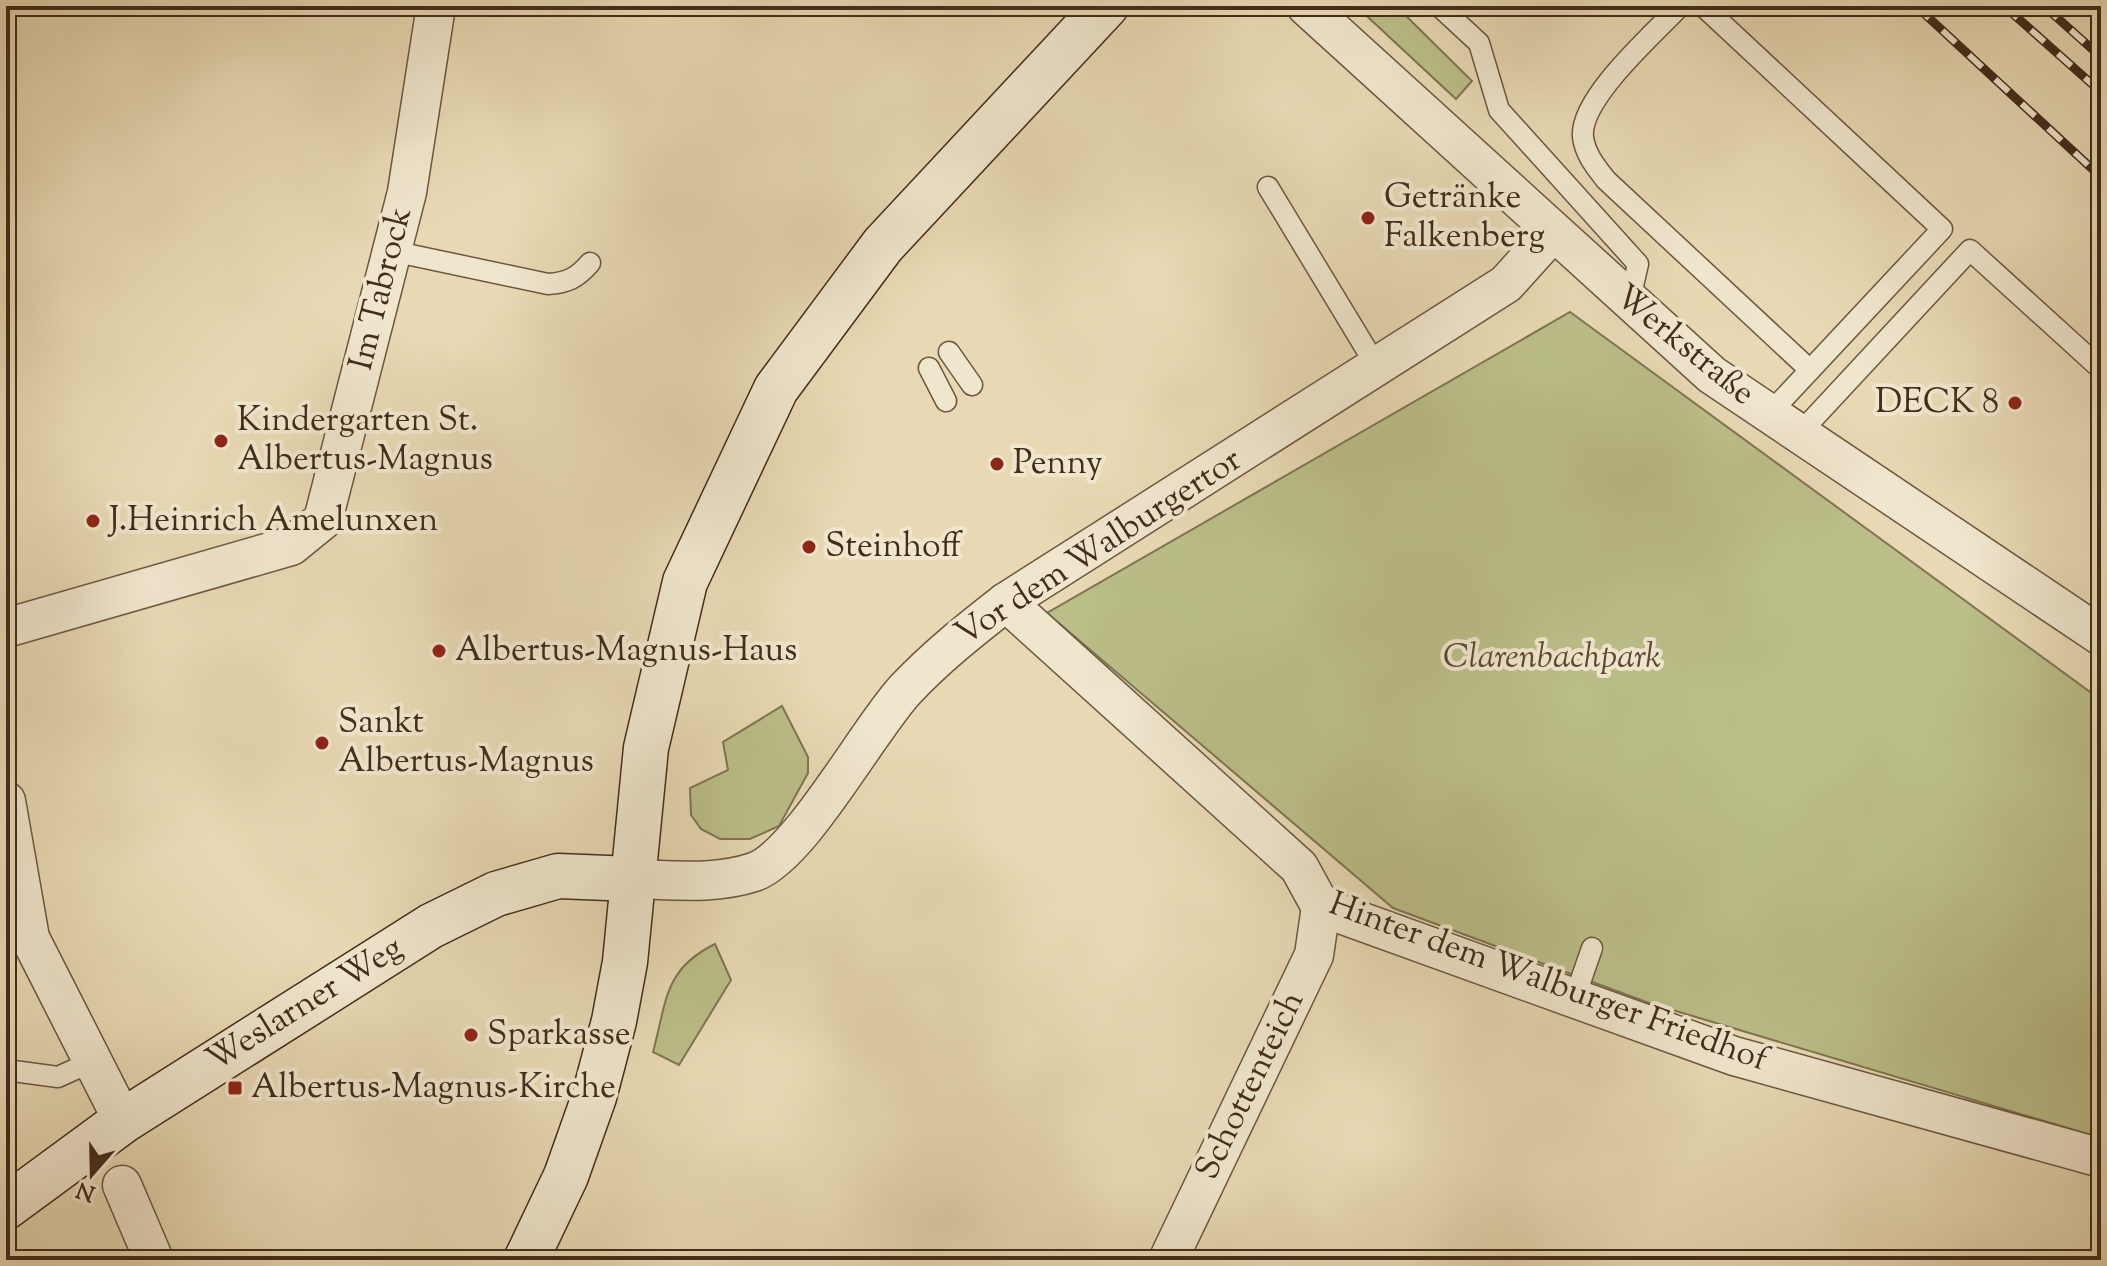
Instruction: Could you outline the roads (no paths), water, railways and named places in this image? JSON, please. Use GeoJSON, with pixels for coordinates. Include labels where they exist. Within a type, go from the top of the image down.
{"type":"FeatureCollection","features":[{"type":"Feature","properties":{"kind":"street","name":"Im Tabrock"},"geometry":{"type":"LineString","coordinates":[[6,628],[291,546],[323,520],[407,192],[436,6]]}},
{"type":"Feature","properties":{"kind":"street"},"geometry":{"type":"LineString","coordinates":[[526,1260],[566,1176],[594,1097],[625,962],[646,748],[685,582],[776,389],[883,245],[1106,6]]}},
{"type":"Feature","properties":{"kind":"street","name":"Werkstraße"},"geometry":{"type":"LineString","coordinates":[[1306,6],[1629,303],[1712,375],[2101,636]]}},
{"type":"Feature","properties":{"kind":"street","name":"Vor dem Walburgertor"},"geometry":{"type":"LineString","coordinates":[[633,879],[714,881],[757,871],[789,848],[903,692],[948,647],[1006,602],[1506,284],[1552,233]]}},
{"type":"Feature","properties":{"kind":"street","name":"Hinter dem Walburger Friedhof"},"geometry":{"type":"LineString","coordinates":[[1006,602],[1299,867],[1321,907],[1734,1056],[2101,1158]]}},
{"type":"Feature","properties":{"kind":"street"},"geometry":{"type":"LineString","coordinates":[[6,801],[30,938],[123,1121]]}},
{"type":"Feature","properties":{"kind":"street","name":"Weslarner Weg"},"geometry":{"type":"LineString","coordinates":[[6,1207],[123,1121],[418,934],[496,894],[558,876],[633,879]]}},
{"type":"Feature","properties":{"kind":"street","name":"Schottenteich"},"geometry":{"type":"LineString","coordinates":[[1168,1260],[1314,955],[1321,907]]}},
{"type":"Feature","properties":{"kind":"street"},"geometry":{"type":"LineString","coordinates":[[122,1185],[154,1260]]}},
{"type":"Feature","properties":{"kind":"lane"},"geometry":{"type":"LineString","coordinates":[[1439,6],[1479,43],[1499,110],[1638,264],[1629,303]]}},
{"type":"Feature","properties":{"kind":"lane"},"geometry":{"type":"LineString","coordinates":[[1680,6],[1590,107],[1585,116],[1583,137],[1589,157],[1606,180],[1810,370]]}},
{"type":"Feature","properties":{"kind":"lane"},"geometry":{"type":"LineString","coordinates":[[1703,6],[1942,229],[1810,370],[1784,424]]}},
{"type":"Feature","properties":{"kind":"lane"},"geometry":{"type":"LineString","coordinates":[[1268,187],[1377,367]]}},
{"type":"Feature","properties":{"kind":"lane"},"geometry":{"type":"LineString","coordinates":[[1784,424],[1970,250],[2101,369]]}},
{"type":"Feature","properties":{"kind":"lane"},"geometry":{"type":"LineString","coordinates":[[392,251],[548,284],[565,283],[579,276],[590,263]]}},
{"type":"Feature","properties":{"kind":"lane"},"geometry":{"type":"LineString","coordinates":[[949,352],[972,385]]}},
{"type":"Feature","properties":{"kind":"lane"},"geometry":{"type":"LineString","coordinates":[[929,368],[946,401]]}},
{"type":"Feature","properties":{"kind":"lane"},"geometry":{"type":"LineString","coordinates":[[1574,1000],[1592,948]]}},
{"type":"Feature","properties":{"kind":"lane"},"geometry":{"type":"LineString","coordinates":[[6,1070],[58,1077],[91,1062]]}},
{"type":"Feature","properties":{"kind":"railway"},"geometry":{"type":"LineString","coordinates":[[1916,6],[2101,177]]}},
{"type":"Feature","properties":{"kind":"railway"},"geometry":{"type":"LineString","coordinates":[[2004,6],[2101,92]]}},
{"type":"Feature","properties":{"kind":"railway"},"geometry":{"type":"LineString","coordinates":[[2044,6],[2101,57]]}},
{"type":"Feature","properties":{"kind":"place","name":"Getränke Falkenberg"},"geometry":{"type":"Point","coordinates":[1368,218]}},
{"type":"Feature","properties":{"kind":"place","name":"DECK 8"},"geometry":{"type":"Point","coordinates":[2015,403]}},
{"type":"Feature","properties":{"kind":"place","name":"Kindergarten St. Albertus-Magnus"},"geometry":{"type":"Point","coordinates":[221,441]}},
{"type":"Feature","properties":{"kind":"place","name":"Penny"},"geometry":{"type":"Point","coordinates":[997,464]}},
{"type":"Feature","properties":{"kind":"place","name":"J.Heinrich Amelunxen"},"geometry":{"type":"Point","coordinates":[93,521]}},
{"type":"Feature","properties":{"kind":"place","name":"Steinhoff"},"geometry":{"type":"Point","coordinates":[809,547]}},
{"type":"Feature","properties":{"kind":"place","name":"Albertus-Magnus-Haus"},"geometry":{"type":"Point","coordinates":[439,651]}},
{"type":"Feature","properties":{"kind":"place","name":"Sankt Albertus-Magnus"},"geometry":{"type":"Point","coordinates":[322,743]}},
{"type":"Feature","properties":{"kind":"place","name":"Sparkasse"},"geometry":{"type":"Point","coordinates":[471,1035]}},
{"type":"Feature","properties":{"kind":"place","name":"Albertus-Magnus-Kirche"},"geometry":{"type":"Point","coordinates":[235,1088]}},
{"type":"Feature","properties":{"kind":"park label","name":"Clarenbachpark"},"geometry":{"type":"Point","coordinates":[1552,658]}}]}
